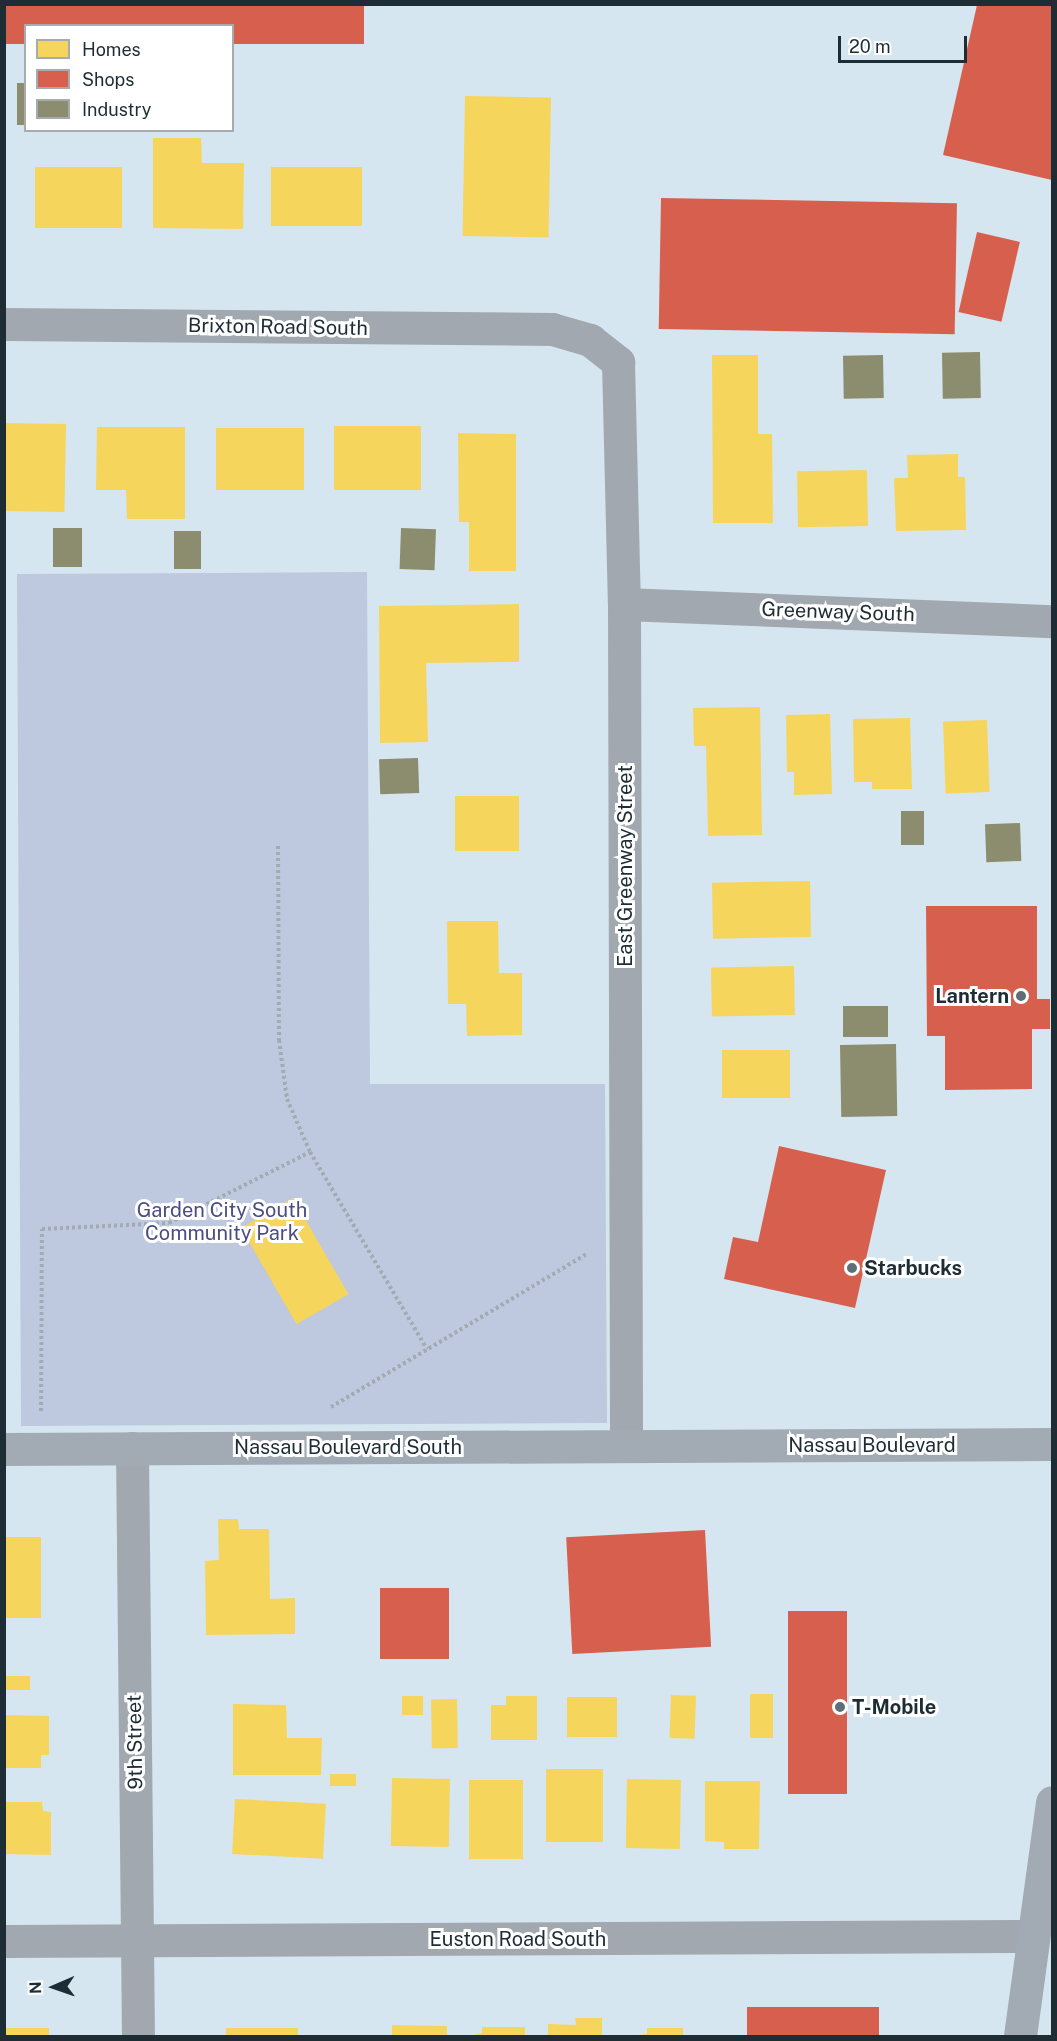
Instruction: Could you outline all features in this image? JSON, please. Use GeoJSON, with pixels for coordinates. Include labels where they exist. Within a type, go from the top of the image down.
{"type":"FeatureCollection","features":[{"type":"Feature","properties":{"kind":"main road","name":"Nassau Boulevard"},"geometry":{"type":"LineString","coordinates":[[692,1445],[1053,1444]]}},
{"type":"Feature","properties":{"kind":"main road","name":"Nassau Boulevard South"},"geometry":{"type":"LineString","coordinates":[[4,1449],[692,1445]]}},
{"type":"Feature","properties":{"kind":"main road"},"geometry":{"type":"LineString","coordinates":[[1020,2037],[1032,1936],[1053,1802]]}},
{"type":"Feature","properties":{"kind":"street","name":"Brixton Road South"},"geometry":{"type":"LineString","coordinates":[[4,324],[552,329]]}},
{"type":"Feature","properties":{"kind":"street","name":"East Greenway Street"},"geometry":{"type":"LineString","coordinates":[[552,329],[590,340],[618,362],[624,604],[626,1446]]}},
{"type":"Feature","properties":{"kind":"street","name":"Greenway South"},"geometry":{"type":"LineString","coordinates":[[624,604],[1053,621]]}},
{"type":"Feature","properties":{"kind":"street","name":"9th Street"},"geometry":{"type":"LineString","coordinates":[[132,1448],[138,2037]]}},
{"type":"Feature","properties":{"kind":"street","name":"Euston Road South"},"geometry":{"type":"LineString","coordinates":[[4,1941],[1032,1936]]}},
{"type":"Feature","properties":{"kind":"path"},"geometry":{"type":"LineString","coordinates":[[278,846],[279,1040],[287,1099],[310,1152],[427,1349]]}},
{"type":"Feature","properties":{"kind":"path"},"geometry":{"type":"LineString","coordinates":[[41,1449],[42,1229],[169,1223],[310,1152]]}},
{"type":"Feature","properties":{"kind":"path"},"geometry":{"type":"LineString","coordinates":[[324,1411],[626,1230]]}},
{"type":"Feature","properties":{"kind":"green space","name":"Garden City South Community Park"},"geometry":{"type":"Polygon","coordinates":[[[367,572],[370,1084],[605,1084],[607,1423],[21,1426],[17,574],[367,572]]]}},
{"type":"Feature","properties":{"kind":"building: Homes"},"geometry":{"type":"Polygon","coordinates":[[[465,96],[551,98],[549,237],[463,236],[465,96]]]}},
{"type":"Feature","properties":{"kind":"building: Homes"},"geometry":{"type":"Polygon","coordinates":[[[153,138],[201,138],[202,163],[244,163],[243,229],[153,228],[153,138]]]}},
{"type":"Feature","properties":{"kind":"building: Homes"},"geometry":{"type":"Polygon","coordinates":[[[35,167],[122,167],[122,228],[35,228],[35,167]]]}},
{"type":"Feature","properties":{"kind":"building: Homes"},"geometry":{"type":"Polygon","coordinates":[[[271,167],[362,167],[362,226],[271,226],[271,167]]]}},
{"type":"Feature","properties":{"kind":"building: Homes"},"geometry":{"type":"Polygon","coordinates":[[[712,355],[758,355],[758,434],[772,434],[773,523],[713,523],[712,355]]]}},
{"type":"Feature","properties":{"kind":"building: Homes"},"geometry":{"type":"Polygon","coordinates":[[[4,423],[66,424],[64,512],[4,511],[4,423]]]}},
{"type":"Feature","properties":{"kind":"building: Homes"},"geometry":{"type":"Polygon","coordinates":[[[334,426],[421,426],[421,490],[334,490],[334,426]]]}},
{"type":"Feature","properties":{"kind":"building: Homes"},"geometry":{"type":"Polygon","coordinates":[[[97,427],[185,427],[185,519],[127,519],[126,490],[96,490],[97,427]]]}},
{"type":"Feature","properties":{"kind":"building: Homes"},"geometry":{"type":"Polygon","coordinates":[[[216,428],[304,428],[304,490],[216,490],[216,428]]]}},
{"type":"Feature","properties":{"kind":"building: Homes"},"geometry":{"type":"Polygon","coordinates":[[[458,433],[516,434],[516,571],[469,571],[469,522],[459,522],[458,433]]]}},
{"type":"Feature","properties":{"kind":"building: Homes"},"geometry":{"type":"Polygon","coordinates":[[[958,454],[958,477],[965,477],[966,530],[896,531],[894,478],[908,478],[907,455],[958,454]]]}},
{"type":"Feature","properties":{"kind":"building: Homes"},"geometry":{"type":"Polygon","coordinates":[[[867,470],[868,526],[798,527],[797,471],[867,470]]]}},
{"type":"Feature","properties":{"kind":"building: Homes"},"geometry":{"type":"Polygon","coordinates":[[[519,604],[519,662],[426,663],[428,742],[380,743],[379,606],[519,604]]]}},
{"type":"Feature","properties":{"kind":"building: Homes"},"geometry":{"type":"Polygon","coordinates":[[[760,707],[762,835],[708,836],[706,746],[694,746],[693,708],[760,707]]]}},
{"type":"Feature","properties":{"kind":"building: Homes"},"geometry":{"type":"Polygon","coordinates":[[[830,714],[832,794],[794,795],[794,772],[787,772],[786,715],[830,714]]]}},
{"type":"Feature","properties":{"kind":"building: Homes"},"geometry":{"type":"Polygon","coordinates":[[[910,718],[912,789],[872,789],[872,782],[854,782],[853,719],[910,718]]]}},
{"type":"Feature","properties":{"kind":"building: Homes"},"geometry":{"type":"Polygon","coordinates":[[[987,720],[990,792],[946,793],[943,722],[987,720]]]}},
{"type":"Feature","properties":{"kind":"building: Homes"},"geometry":{"type":"Polygon","coordinates":[[[455,796],[519,796],[519,851],[455,851],[455,796]]]}},
{"type":"Feature","properties":{"kind":"building: Homes"},"geometry":{"type":"Polygon","coordinates":[[[810,881],[811,937],[713,939],[712,883],[810,881]]]}},
{"type":"Feature","properties":{"kind":"building: Homes"},"geometry":{"type":"Polygon","coordinates":[[[447,921],[498,921],[499,973],[522,973],[522,1035],[467,1036],[466,1004],[448,1004],[447,921]]]}},
{"type":"Feature","properties":{"kind":"building: Homes"},"geometry":{"type":"Polygon","coordinates":[[[794,966],[795,1015],[712,1016],[711,967],[794,966]]]}},
{"type":"Feature","properties":{"kind":"building: Homes"},"geometry":{"type":"Polygon","coordinates":[[[722,1050],[790,1050],[790,1098],[722,1098],[722,1050]]]}},
{"type":"Feature","properties":{"kind":"building: Homes"},"geometry":{"type":"Polygon","coordinates":[[[293,1198],[348,1294],[297,1324],[241,1228],[293,1198]]]}},
{"type":"Feature","properties":{"kind":"building: Homes"},"geometry":{"type":"Polygon","coordinates":[[[218,1519],[238,1519],[239,1529],[269,1529],[270,1599],[295,1598],[295,1634],[206,1635],[205,1561],[219,1560],[218,1519]]]}},
{"type":"Feature","properties":{"kind":"building: Homes"},"geometry":{"type":"Polygon","coordinates":[[[4,1537],[41,1537],[41,1618],[4,1618],[4,1537]]]}},
{"type":"Feature","properties":{"kind":"building: Homes"},"geometry":{"type":"Polygon","coordinates":[[[4,1676],[30,1676],[30,1690],[4,1690],[4,1676]]]}},
{"type":"Feature","properties":{"kind":"building: Homes"},"geometry":{"type":"Polygon","coordinates":[[[750,1694],[773,1694],[773,1738],[750,1738],[750,1694]]]}},
{"type":"Feature","properties":{"kind":"building: Homes"},"geometry":{"type":"Polygon","coordinates":[[[671,1695],[696,1696],[694,1739],[669,1738],[671,1695]]]}},
{"type":"Feature","properties":{"kind":"building: Homes"},"geometry":{"type":"Polygon","coordinates":[[[402,1696],[423,1696],[423,1715],[402,1715],[402,1696]]]}},
{"type":"Feature","properties":{"kind":"building: Homes"},"geometry":{"type":"Polygon","coordinates":[[[506,1696],[537,1696],[537,1740],[491,1740],[491,1705],[506,1705],[506,1696]]]}},
{"type":"Feature","properties":{"kind":"building: Homes"},"geometry":{"type":"Polygon","coordinates":[[[567,1697],[617,1697],[617,1737],[567,1737],[567,1697]]]}},
{"type":"Feature","properties":{"kind":"building: Homes"},"geometry":{"type":"Polygon","coordinates":[[[431,1699],[457,1699],[458,1748],[432,1748],[431,1699]]]}},
{"type":"Feature","properties":{"kind":"building: Homes"},"geometry":{"type":"Polygon","coordinates":[[[233,1704],[286,1705],[287,1738],[322,1738],[321,1775],[233,1775],[233,1704]]]}},
{"type":"Feature","properties":{"kind":"building: Homes"},"geometry":{"type":"Polygon","coordinates":[[[4,1715],[49,1716],[49,1755],[41,1755],[41,1768],[4,1768],[4,1715]]]}},
{"type":"Feature","properties":{"kind":"building: Homes"},"geometry":{"type":"Polygon","coordinates":[[[546,1769],[603,1769],[603,1842],[546,1842],[546,1769]]]}},
{"type":"Feature","properties":{"kind":"building: Homes"},"geometry":{"type":"Polygon","coordinates":[[[330,1774],[356,1774],[356,1786],[330,1786],[330,1774]]]}},
{"type":"Feature","properties":{"kind":"building: Homes"},"geometry":{"type":"Polygon","coordinates":[[[392,1778],[450,1779],[449,1847],[391,1846],[392,1778]]]}},
{"type":"Feature","properties":{"kind":"building: Homes"},"geometry":{"type":"Polygon","coordinates":[[[627,1779],[681,1780],[680,1849],[626,1848],[627,1779]]]}},
{"type":"Feature","properties":{"kind":"building: Homes"},"geometry":{"type":"Polygon","coordinates":[[[469,1780],[523,1780],[523,1859],[469,1859],[469,1780]]]}},
{"type":"Feature","properties":{"kind":"building: Homes"},"geometry":{"type":"Polygon","coordinates":[[[705,1781],[760,1781],[759,1849],[724,1849],[724,1842],[705,1841],[705,1781]]]}},
{"type":"Feature","properties":{"kind":"building: Homes"},"geometry":{"type":"Polygon","coordinates":[[[235,1799],[326,1804],[323,1859],[232,1854],[235,1799]]]}},
{"type":"Feature","properties":{"kind":"building: Homes"},"geometry":{"type":"Polygon","coordinates":[[[4,1802],[42,1802],[43,1811],[51,1812],[51,1855],[4,1854],[4,1802]]]}},
{"type":"Feature","properties":{"kind":"building: Homes"},"geometry":{"type":"Polygon","coordinates":[[[575,2018],[602,2018],[602,2036],[548,2036],[548,2024],[576,2025],[575,2018]]]}},
{"type":"Feature","properties":{"kind":"building: Homes"},"geometry":{"type":"Polygon","coordinates":[[[392,2025],[447,2026],[447,2036],[392,2036],[392,2025]]]}},
{"type":"Feature","properties":{"kind":"building: Homes"},"geometry":{"type":"Polygon","coordinates":[[[482,2027],[525,2027],[525,2036],[470,2036],[482,2033],[482,2027]]]}},
{"type":"Feature","properties":{"kind":"building: Homes"},"geometry":{"type":"Polygon","coordinates":[[[4,2028],[49,2028],[49,2036],[4,2036],[4,2028]]]}},
{"type":"Feature","properties":{"kind":"building: Homes"},"geometry":{"type":"Polygon","coordinates":[[[226,2028],[298,2028],[298,2036],[226,2036],[226,2028]]]}},
{"type":"Feature","properties":{"kind":"building: Homes"},"geometry":{"type":"Polygon","coordinates":[[[647,2028],[683,2028],[683,2036],[629,2036],[647,2034],[647,2028]]]}},
{"type":"Feature","properties":{"kind":"building: Shops"},"geometry":{"type":"Polygon","coordinates":[[[4,4],[364,4],[364,44],[234,44],[234,24],[24,24],[24,44],[4,44],[4,4]]]}},
{"type":"Feature","properties":{"kind":"building: Shops"},"geometry":{"type":"Polygon","coordinates":[[[977,5],[1052,5],[1052,180],[943,155],[977,5]]]}},
{"type":"Feature","properties":{"kind":"building: Shops"},"geometry":{"type":"Polygon","coordinates":[[[661,198],[957,203],[955,334],[659,329],[661,198]]]}},
{"type":"Feature","properties":{"kind":"building: Shops"},"geometry":{"type":"Polygon","coordinates":[[[977,232],[1020,242],[1001,322],[959,312],[977,232]]]}},
{"type":"Feature","properties":{"kind":"building: Shops"},"geometry":{"type":"Polygon","coordinates":[[[926,906],[1037,906],[1037,999],[1050,999],[1050,1029],[1032,1029],[1032,1089],[945,1090],[945,1036],[927,1036],[926,906]]]}},
{"type":"Feature","properties":{"kind":"building: Shops"},"geometry":{"type":"Polygon","coordinates":[[[779,1146],[886,1170],[855,1308],[724,1279],[733,1237],[758,1242],[779,1146]]]}},
{"type":"Feature","properties":{"kind":"building: Shops"},"geometry":{"type":"Polygon","coordinates":[[[705,1530],[711,1647],[572,1654],[566,1537],[705,1530]]]}},
{"type":"Feature","properties":{"kind":"building: Shops"},"geometry":{"type":"Polygon","coordinates":[[[380,1588],[449,1588],[449,1659],[380,1659],[380,1588]]]}},
{"type":"Feature","properties":{"kind":"building: Shops"},"geometry":{"type":"Polygon","coordinates":[[[788,1611],[847,1611],[847,1794],[788,1794],[788,1611]]]}},
{"type":"Feature","properties":{"kind":"building: Shops"},"geometry":{"type":"Polygon","coordinates":[[[747,2007],[879,2007],[879,2036],[747,2036],[747,2007]]]}},
{"type":"Feature","properties":{"kind":"building: Industry"},"geometry":{"type":"Polygon","coordinates":[[[17,83],[24,83],[24,125],[17,125],[17,83]]]}},
{"type":"Feature","properties":{"kind":"building: Industry"},"geometry":{"type":"Polygon","coordinates":[[[980,352],[981,398],[943,399],[942,353],[980,352]]]}},
{"type":"Feature","properties":{"kind":"building: Industry"},"geometry":{"type":"Polygon","coordinates":[[[883,355],[884,398],[844,399],[843,356],[883,355]]]}},
{"type":"Feature","properties":{"kind":"building: Industry"},"geometry":{"type":"Polygon","coordinates":[[[53,528],[82,528],[82,567],[53,567],[53,528]]]}},
{"type":"Feature","properties":{"kind":"building: Industry"},"geometry":{"type":"Polygon","coordinates":[[[401,528],[436,529],[435,570],[400,569],[401,528]]]}},
{"type":"Feature","properties":{"kind":"building: Industry"},"geometry":{"type":"Polygon","coordinates":[[[174,531],[201,531],[201,569],[174,569],[174,531]]]}},
{"type":"Feature","properties":{"kind":"building: Industry"},"geometry":{"type":"Polygon","coordinates":[[[418,758],[419,793],[380,794],[379,759],[418,758]]]}},
{"type":"Feature","properties":{"kind":"building: Industry"},"geometry":{"type":"Polygon","coordinates":[[[901,811],[924,811],[924,845],[901,845],[901,811]]]}},
{"type":"Feature","properties":{"kind":"building: Industry"},"geometry":{"type":"Polygon","coordinates":[[[1020,823],[1021,861],[986,862],[985,824],[1020,823]]]}},
{"type":"Feature","properties":{"kind":"building: Industry"},"geometry":{"type":"Polygon","coordinates":[[[843,1006],[888,1006],[888,1037],[843,1037],[843,1006]]]}},
{"type":"Feature","properties":{"kind":"building: Industry"},"geometry":{"type":"Polygon","coordinates":[[[896,1044],[897,1116],[841,1117],[840,1045],[896,1044]]]}},
{"type":"Feature","properties":{"kind":"place","name":"Lantern"},"geometry":{"type":"Point","coordinates":[1021,996]}},
{"type":"Feature","properties":{"kind":"place","name":"Starbucks"},"geometry":{"type":"Point","coordinates":[852,1268]}},
{"type":"Feature","properties":{"kind":"place","name":"T-Mobile"},"geometry":{"type":"Point","coordinates":[840,1707]}}]}
